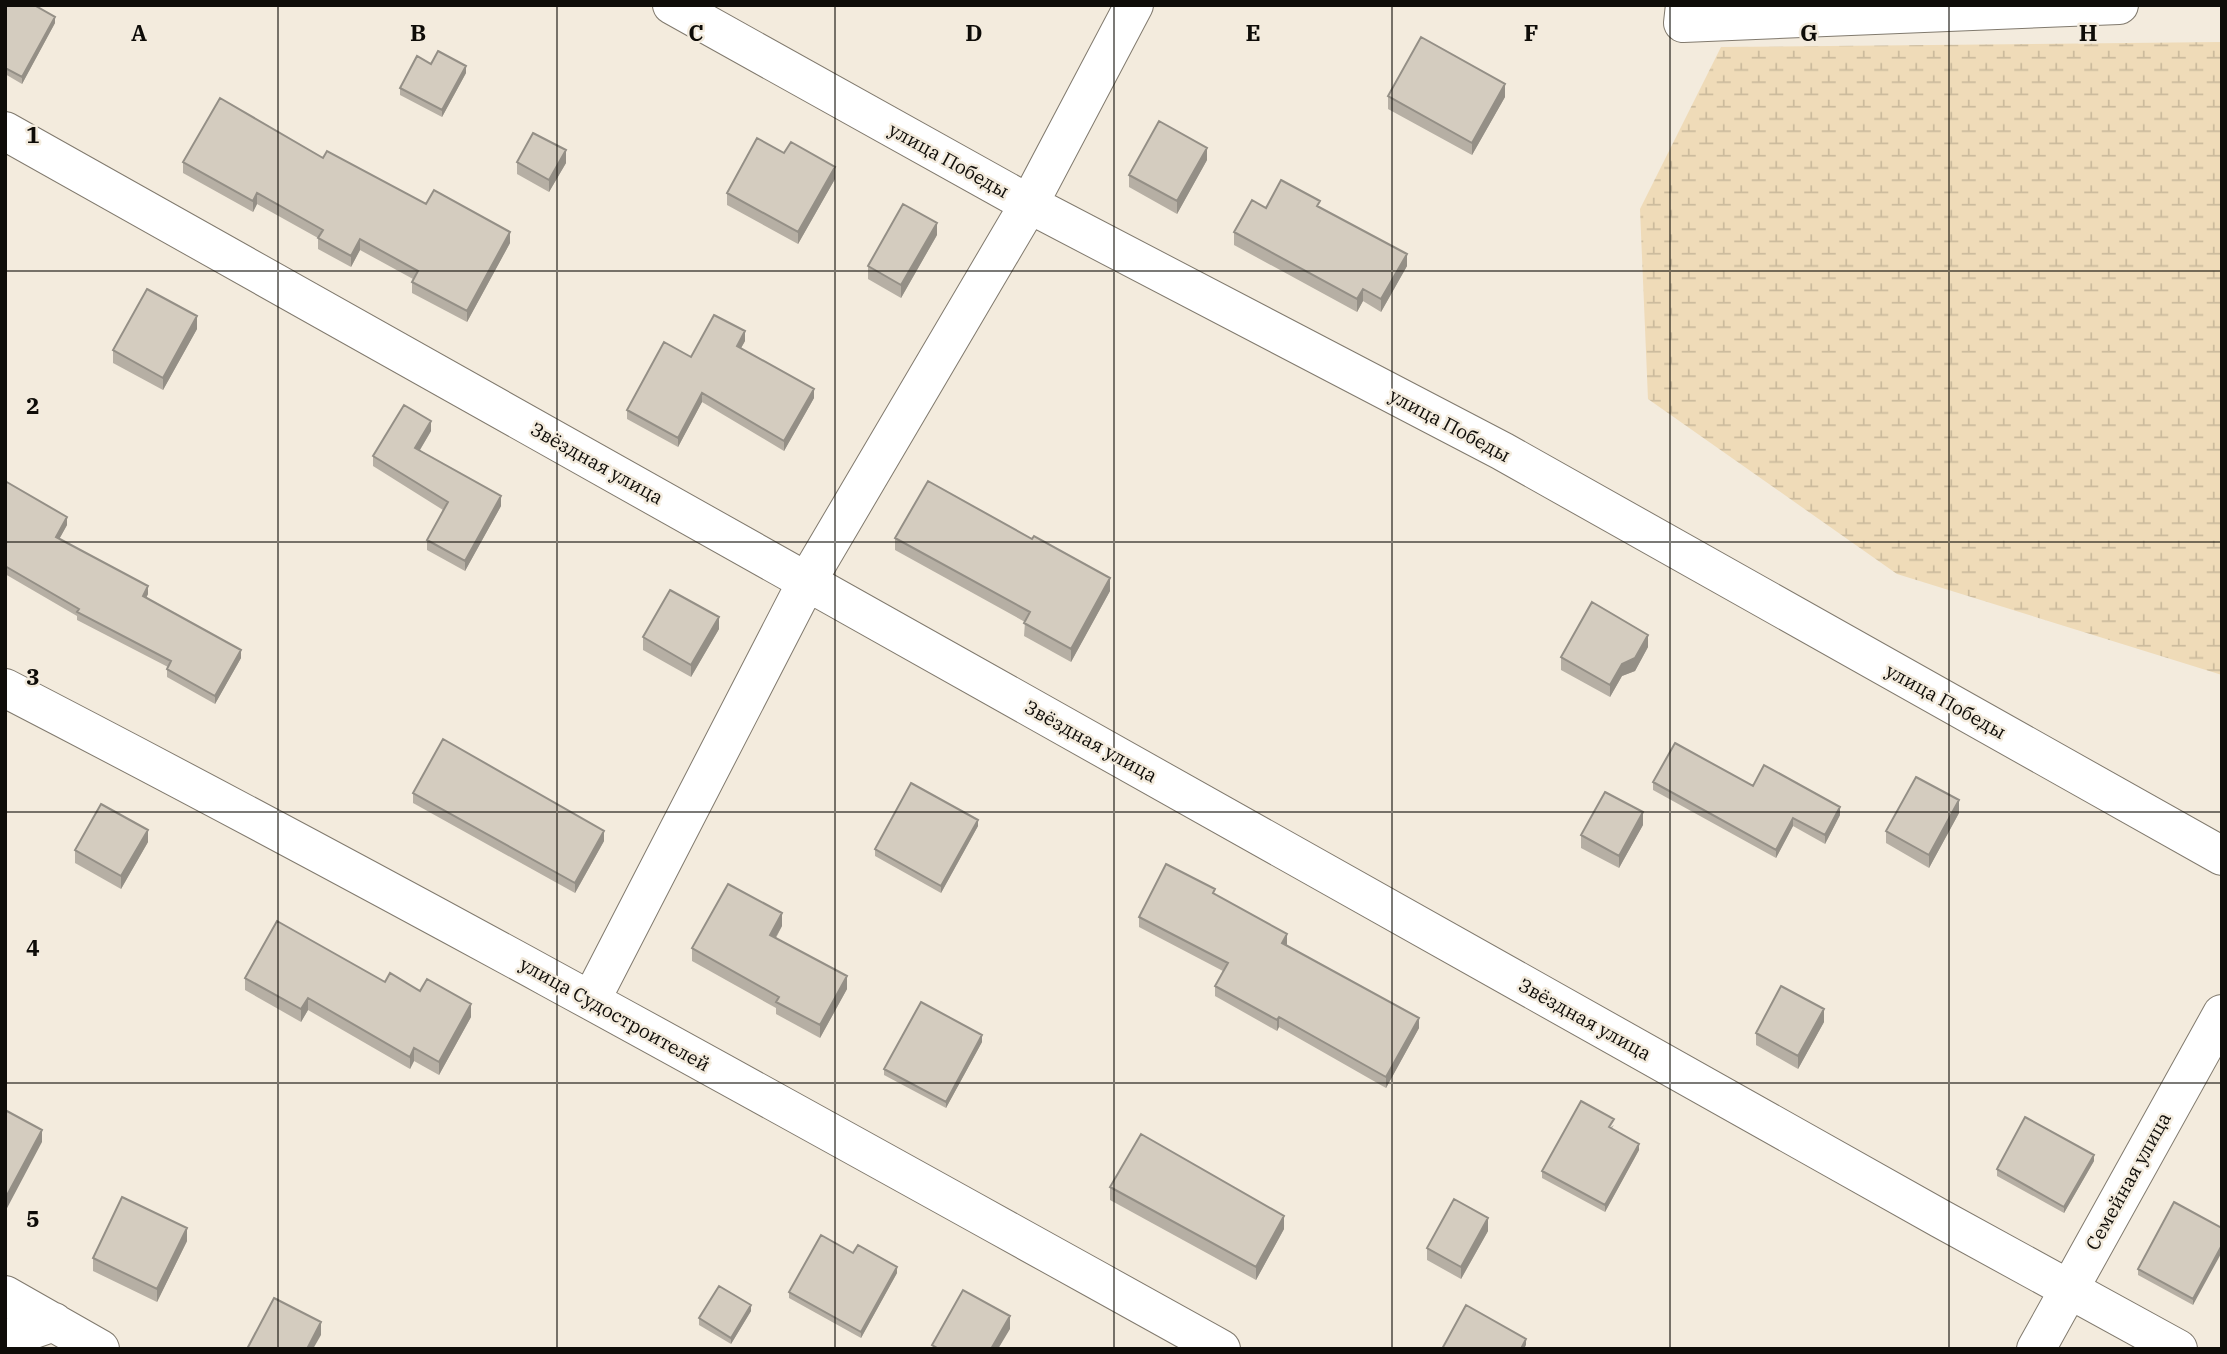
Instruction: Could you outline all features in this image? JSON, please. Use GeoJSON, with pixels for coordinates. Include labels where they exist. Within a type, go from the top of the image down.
{"type":"FeatureCollection","features":[{"type":"Feature","properties":{"kind":"street","name":"улица Победы"},"geometry":{"type":"LineString","coordinates":[[672,5],[1029,204],[1502,451],[2222,856]]}},
{"type":"Feature","properties":{"kind":"street"},"geometry":{"type":"LineString","coordinates":[[591,1000],[807,581],[1029,204],[1134,5]]}},
{"type":"Feature","properties":{"kind":"street"},"geometry":{"type":"LineString","coordinates":[[1684,14],[2119,5]]}},
{"type":"Feature","properties":{"kind":"street","name":"Звёздная улица"},"geometry":{"type":"LineString","coordinates":[[5,131],[1941,1219],[2178,1349]]}},
{"type":"Feature","properties":{"kind":"street","name":"улица Судостроителей"},"geometry":{"type":"LineString","coordinates":[[5,688],[160,768],[591,1000],[1220,1349]]}},
{"type":"Feature","properties":{"kind":"street","name":"Семейная улица"},"geometry":{"type":"LineString","coordinates":[[2036,1349],[2222,1014]]}},
{"type":"Feature","properties":{"kind":"street"},"geometry":{"type":"LineString","coordinates":[[5,1295],[100,1349]]}},
{"type":"Feature","properties":{"kind":"street"},"geometry":{"type":"LineString","coordinates":[[5,1339],[54,1322]]}},
{"type":"Feature","properties":{"kind":"green space"},"geometry":{"type":"Polygon","coordinates":[[[2222,42],[2222,675],[1897,574],[1648,399],[1640,209],[1721,47],[2222,42]]]}},
{"type":"Feature","properties":{"kind":"building"},"geometry":{"type":"Polygon","coordinates":[[[5,5],[34,5],[55,17],[22,77],[5,68],[5,5]]]}},
{"type":"Feature","properties":{"kind":"building"},"geometry":{"type":"Polygon","coordinates":[[[1421,37],[1505,84],[1472,143],[1388,96],[1421,37]]]}},
{"type":"Feature","properties":{"kind":"building"},"geometry":{"type":"Polygon","coordinates":[[[438,51],[466,66],[442,110],[400,88],[417,56],[431,64],[438,51]]]}},
{"type":"Feature","properties":{"kind":"building"},"geometry":{"type":"Polygon","coordinates":[[[220,98],[323,158],[327,151],[426,204],[434,190],[510,232],[467,311],[412,282],[418,271],[360,239],[351,256],[318,238],[323,230],[257,193],[253,201],[183,162],[220,98]]]}},
{"type":"Feature","properties":{"kind":"building"},"geometry":{"type":"Polygon","coordinates":[[[1159,121],[1207,148],[1177,201],[1129,175],[1159,121]]]}},
{"type":"Feature","properties":{"kind":"building"},"geometry":{"type":"Polygon","coordinates":[[[533,133],[566,150],[549,180],[517,162],[533,133]]]}},
{"type":"Feature","properties":{"kind":"building"},"geometry":{"type":"Polygon","coordinates":[[[757,138],[784,153],[791,142],[835,167],[798,232],[727,193],[757,138]]]}},
{"type":"Feature","properties":{"kind":"building"},"geometry":{"type":"Polygon","coordinates":[[[1281,180],[1320,201],[1317,206],[1407,254],[1381,299],[1363,289],[1357,299],[1234,232],[1252,200],[1266,208],[1281,180]]]}},
{"type":"Feature","properties":{"kind":"building"},"geometry":{"type":"Polygon","coordinates":[[[903,204],[937,223],[901,285],[868,266],[903,204]]]}},
{"type":"Feature","properties":{"kind":"building"},"geometry":{"type":"Polygon","coordinates":[[[147,289],[197,316],[163,378],[113,350],[147,289]]]}},
{"type":"Feature","properties":{"kind":"building"},"geometry":{"type":"Polygon","coordinates":[[[714,315],[745,331],[737,346],[814,389],[784,441],[702,393],[678,438],[627,410],[664,342],[691,357],[714,315]]]}},
{"type":"Feature","properties":{"kind":"building"},"geometry":{"type":"Polygon","coordinates":[[[404,405],[431,421],[415,448],[501,496],[465,561],[427,540],[448,502],[373,456],[404,405]]]}},
{"type":"Feature","properties":{"kind":"building"},"geometry":{"type":"Polygon","coordinates":[[[5,481],[67,517],[56,537],[148,586],[143,596],[241,650],[215,696],[167,669],[171,661],[77,612],[79,609],[5,566],[5,481]]]}},
{"type":"Feature","properties":{"kind":"building"},"geometry":{"type":"Polygon","coordinates":[[[928,481],[1032,539],[1034,536],[1110,578],[1071,649],[1024,623],[1030,612],[895,538],[928,481]]]}},
{"type":"Feature","properties":{"kind":"building"},"geometry":{"type":"Polygon","coordinates":[[[670,590],[719,617],[691,665],[643,637],[670,590]]]}},
{"type":"Feature","properties":{"kind":"building"},"geometry":{"type":"Polygon","coordinates":[[[1592,602],[1648,635],[1635,658],[1622,664],[1610,685],[1561,657],[1592,602]]]}},
{"type":"Feature","properties":{"kind":"building"},"geometry":{"type":"Polygon","coordinates":[[[443,739],[604,831],[575,883],[413,793],[443,739]]]}},
{"type":"Feature","properties":{"kind":"building"},"geometry":{"type":"Polygon","coordinates":[[[1675,743],[1753,786],[1764,765],[1840,807],[1825,835],[1793,818],[1776,850],[1653,782],[1675,743]]]}},
{"type":"Feature","properties":{"kind":"building"},"geometry":{"type":"Polygon","coordinates":[[[1916,777],[1959,800],[1929,855],[1886,831],[1916,777]]]}},
{"type":"Feature","properties":{"kind":"building"},"geometry":{"type":"Polygon","coordinates":[[[911,783],[978,820],[941,886],[875,849],[911,783]]]}},
{"type":"Feature","properties":{"kind":"building"},"geometry":{"type":"Polygon","coordinates":[[[1605,792],[1643,812],[1619,856],[1581,835],[1605,792]]]}},
{"type":"Feature","properties":{"kind":"building"},"geometry":{"type":"Polygon","coordinates":[[[101,804],[148,830],[121,876],[75,850],[101,804]]]}},
{"type":"Feature","properties":{"kind":"building"},"geometry":{"type":"Polygon","coordinates":[[[1166,864],[1215,889],[1213,893],[1287,934],[1282,943],[1419,1018],[1386,1077],[1279,1017],[1277,1020],[1215,986],[1228,963],[1139,917],[1166,864]]]}},
{"type":"Feature","properties":{"kind":"building"},"geometry":{"type":"Polygon","coordinates":[[[728,884],[782,913],[770,935],[847,976],[820,1025],[776,1002],[779,997],[692,948],[728,884]]]}},
{"type":"Feature","properties":{"kind":"building"},"geometry":{"type":"Polygon","coordinates":[[[277,921],[385,982],[390,973],[420,991],[427,979],[471,1004],[439,1062],[414,1048],[410,1057],[308,998],[301,1009],[245,978],[277,921]]]}},
{"type":"Feature","properties":{"kind":"building"},"geometry":{"type":"Polygon","coordinates":[[[1781,986],[1824,1009],[1798,1056],[1756,1033],[1781,986]]]}},
{"type":"Feature","properties":{"kind":"building"},"geometry":{"type":"Polygon","coordinates":[[[921,1002],[982,1035],[946,1102],[884,1069],[921,1002]]]}},
{"type":"Feature","properties":{"kind":"building"},"geometry":{"type":"Polygon","coordinates":[[[1581,1101],[1614,1119],[1609,1127],[1639,1144],[1605,1205],[1542,1171],[1581,1101]]]}},
{"type":"Feature","properties":{"kind":"building"},"geometry":{"type":"Polygon","coordinates":[[[5,1110],[42,1130],[5,1199],[5,1110]]]}},
{"type":"Feature","properties":{"kind":"building"},"geometry":{"type":"Polygon","coordinates":[[[2025,1117],[2094,1155],[2064,1207],[1997,1169],[2025,1117]]]}},
{"type":"Feature","properties":{"kind":"building"},"geometry":{"type":"Polygon","coordinates":[[[1141,1134],[1284,1216],[1256,1267],[1110,1187],[1141,1134]]]}},
{"type":"Feature","properties":{"kind":"building"},"geometry":{"type":"Polygon","coordinates":[[[122,1197],[187,1228],[157,1289],[93,1258],[122,1197]]]}},
{"type":"Feature","properties":{"kind":"building"},"geometry":{"type":"Polygon","coordinates":[[[1454,1199],[1488,1218],[1461,1267],[1427,1248],[1454,1199]]]}},
{"type":"Feature","properties":{"kind":"building"},"geometry":{"type":"Polygon","coordinates":[[[2174,1202],[2222,1228],[2222,1245],[2193,1299],[2138,1269],[2174,1202]]]}},
{"type":"Feature","properties":{"kind":"building"},"geometry":{"type":"Polygon","coordinates":[[[821,1235],[853,1253],[858,1245],[897,1267],[861,1332],[789,1292],[821,1235]]]}},
{"type":"Feature","properties":{"kind":"building"},"geometry":{"type":"Polygon","coordinates":[[[719,1286],[751,1305],[731,1338],[699,1318],[719,1286]]]}},
{"type":"Feature","properties":{"kind":"building"},"geometry":{"type":"Polygon","coordinates":[[[963,1290],[1010,1316],[991,1349],[939,1349],[932,1345],[963,1290]]]}},
{"type":"Feature","properties":{"kind":"building"},"geometry":{"type":"Polygon","coordinates":[[[274,1298],[321,1322],[307,1349],[247,1349],[274,1298]]]}},
{"type":"Feature","properties":{"kind":"building"},"geometry":{"type":"Polygon","coordinates":[[[1466,1305],[1526,1339],[1521,1349],[1442,1349],[1466,1305]]]}}]}
